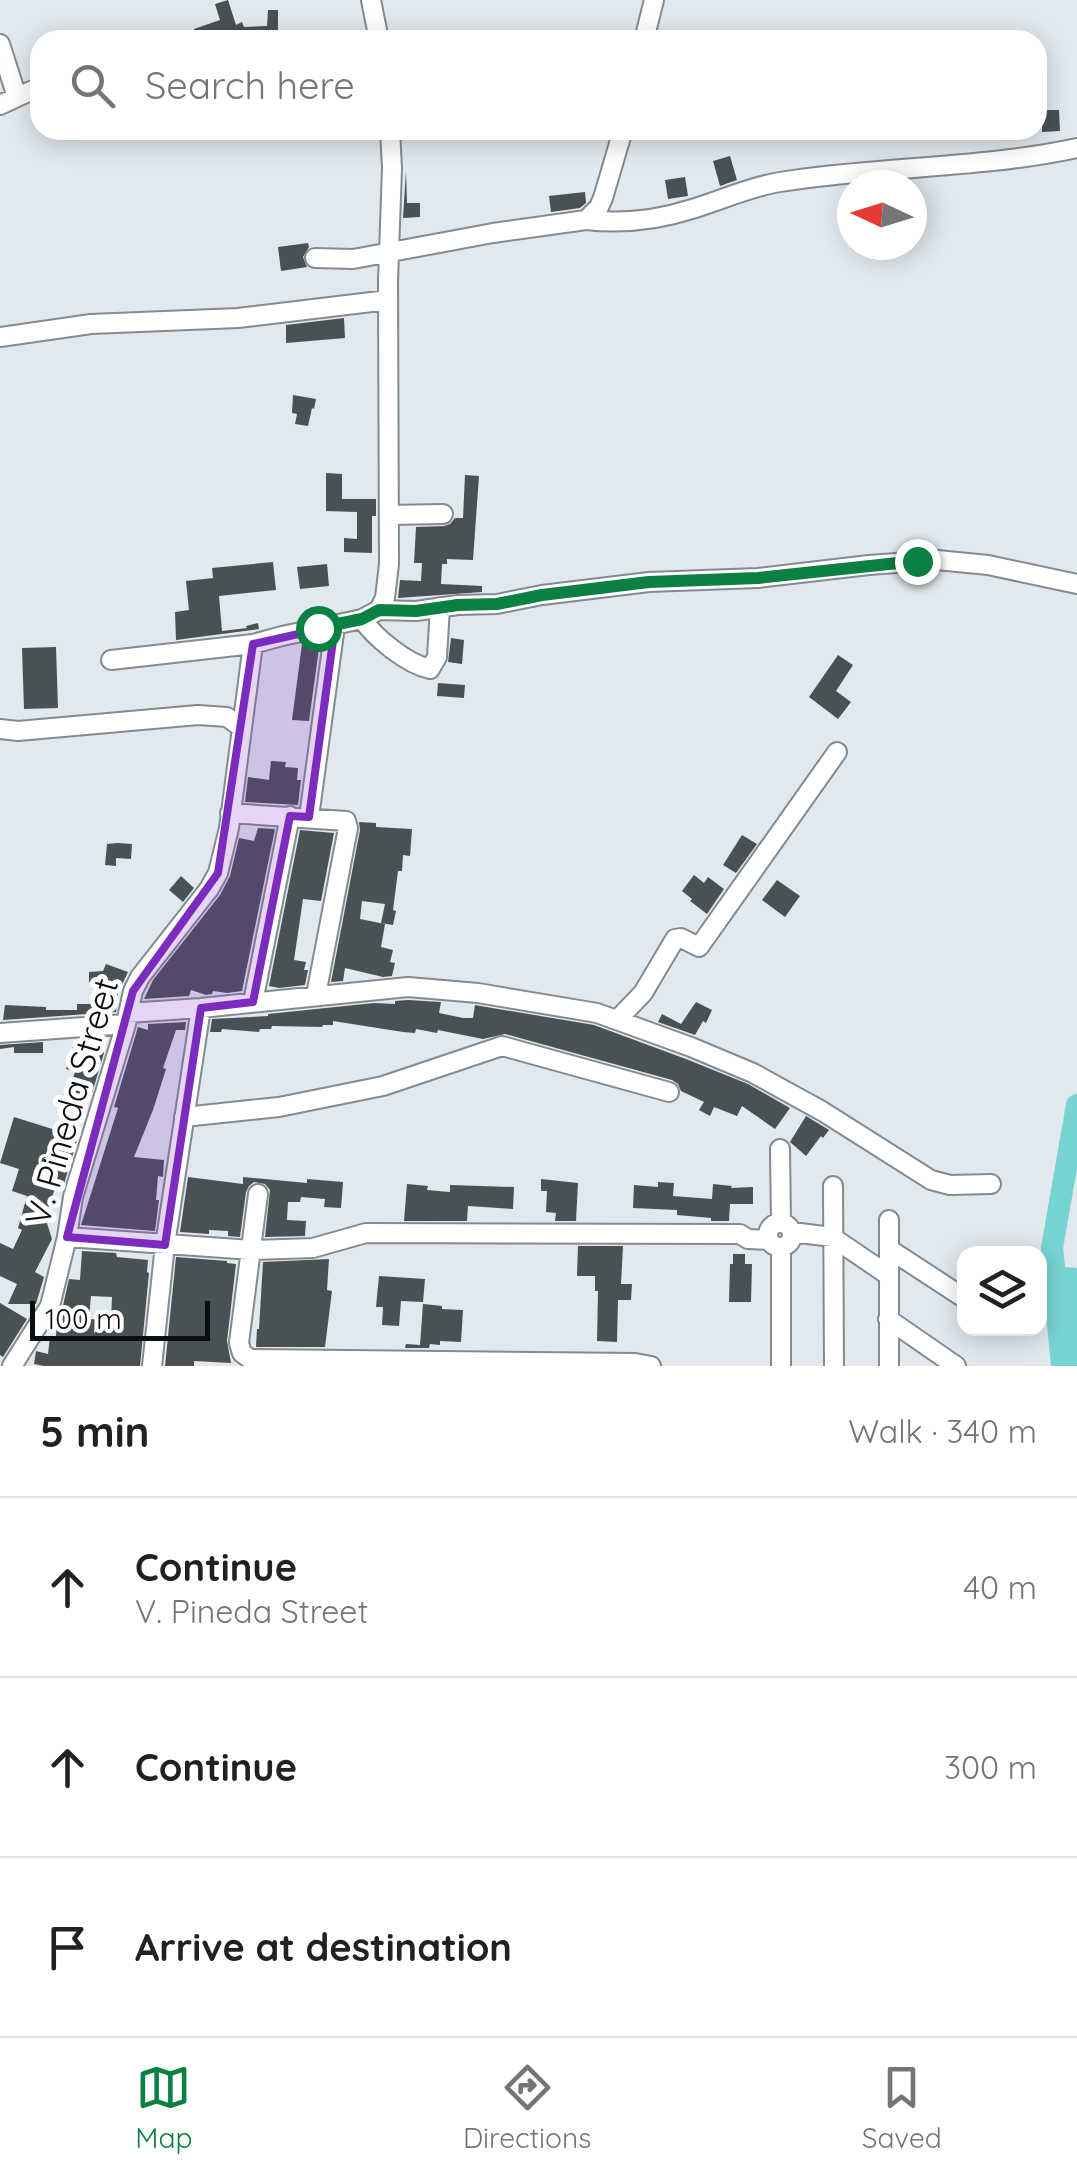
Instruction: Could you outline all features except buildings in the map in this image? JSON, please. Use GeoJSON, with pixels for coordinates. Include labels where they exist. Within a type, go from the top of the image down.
{"type":"FeatureCollection","features":[{"type":"Feature","properties":{"kind":"street"},"geometry":{"type":"LineString","coordinates":[[372,0],[377,30]]}},
{"type":"Feature","properties":{"kind":"street"},"geometry":{"type":"LineString","coordinates":[[646,30],[654,0]]}},
{"type":"Feature","properties":{"kind":"street"},"geometry":{"type":"LineString","coordinates":[[0,44],[9,101]]}},
{"type":"Feature","properties":{"kind":"street"},"geometry":{"type":"LineString","coordinates":[[370,614],[388,584],[391,140]]}},
{"type":"Feature","properties":{"kind":"street"},"geometry":{"type":"LineString","coordinates":[[586,220],[603,198],[620,140]]}},
{"type":"Feature","properties":{"kind":"street"},"geometry":{"type":"LineString","coordinates":[[314,258],[352,259],[534,226],[667,216],[750,189],[799,179],[1008,160],[1077,148]]}},
{"type":"Feature","properties":{"kind":"street"},"geometry":{"type":"LineString","coordinates":[[0,337],[92,324],[238,318],[388,300]]}},
{"type":"Feature","properties":{"kind":"street"},"geometry":{"type":"LineString","coordinates":[[389,515],[443,514]]}},
{"type":"Feature","properties":{"kind":"street"},"geometry":{"type":"LineString","coordinates":[[111,660],[253,644],[336,626],[370,614],[497,604],[649,582],[758,578],[937,560],[988,565],[1077,584]]}},
{"type":"Feature","properties":{"kind":"street"},"geometry":{"type":"LineString","coordinates":[[370,614],[382,641],[430,669],[436,657],[440,607]]}},
{"type":"Feature","properties":{"kind":"street"},"geometry":{"type":"LineString","coordinates":[[252,1002],[300,817],[336,626]]}},
{"type":"Feature","properties":{"kind":"street","name":"V. Pineda Street"},"geometry":{"type":"LineString","coordinates":[[12,1366],[50,1306],[72,1198],[133,992],[140,977],[210,889],[218,873],[253,644]]}},
{"type":"Feature","properties":{"kind":"street"},"geometry":{"type":"LineString","coordinates":[[0,729],[18,731],[198,715],[227,717],[242,728]]}},
{"type":"Feature","properties":{"kind":"street"},"geometry":{"type":"LineString","coordinates":[[618,1020],[643,994],[675,939],[700,946],[837,752]]}},
{"type":"Feature","properties":{"kind":"street"},"geometry":{"type":"LineString","coordinates":[[230,813],[346,821],[348,828],[316,995]]}},
{"type":"Feature","properties":{"kind":"street"},"geometry":{"type":"LineString","coordinates":[[0,1033],[316,995],[427,988],[527,1000],[596,1012],[724,1061],[784,1089],[931,1180],[950,1185],[991,1184]]}},
{"type":"Feature","properties":{"kind":"street"},"geometry":{"type":"LineString","coordinates":[[152,1366],[165,1246],[201,1008]]}},
{"type":"Feature","properties":{"kind":"street"},"geometry":{"type":"LineString","coordinates":[[184,1117],[280,1107],[383,1086],[502,1046],[669,1092]]}},
{"type":"Feature","properties":{"kind":"street"},"geometry":{"type":"LineString","coordinates":[[780,1150],[781,1366]]}},
{"type":"Feature","properties":{"kind":"street"},"geometry":{"type":"LineString","coordinates":[[832,1186],[834,1366]]}},
{"type":"Feature","properties":{"kind":"street"},"geometry":{"type":"LineString","coordinates":[[258,1194],[239,1343],[242,1353],[250,1359],[651,1366]]}},
{"type":"Feature","properties":{"kind":"street"},"geometry":{"type":"LineString","coordinates":[[889,1220],[889,1366]]}},
{"type":"Feature","properties":{"kind":"street"},"geometry":{"type":"LineString","coordinates":[[66,1236],[252,1250],[312,1248],[366,1232],[740,1234],[748,1229],[832,1237],[888,1275]]}},
{"type":"Feature","properties":{"kind":"street"},"geometry":{"type":"LineString","coordinates":[[889,1249],[957,1293]]}},
{"type":"Feature","properties":{"kind":"street"},"geometry":{"type":"LineString","coordinates":[[888,1319],[956,1366]]}},
{"type":"Feature","properties":{"kind":"highlighted area"},"geometry":{"type":"Polygon","coordinates":[[[335,626],[309,817],[290,816],[253,1002],[201,1008],[165,1245],[67,1237],[133,991],[218,873],[253,644],[335,626]]]}},
{"type":"Feature","properties":{"kind":"water"},"geometry":{"type":"Polygon","coordinates":[[[1047,1266],[1077,1268],[1077,1366],[1051,1366],[1047,1266]]]}},
{"type":"Feature","properties":{"kind":"waterway"},"geometry":{"type":"LineString","coordinates":[[1057,1293],[1052,1248],[1077,1105]]}},
{"type":"Feature","properties":{"kind":"route"},"geometry":{"type":"LineString","coordinates":[[318,628],[362,619],[379,610],[497,604],[649,582],[734,580],[917,561]]}}]}
